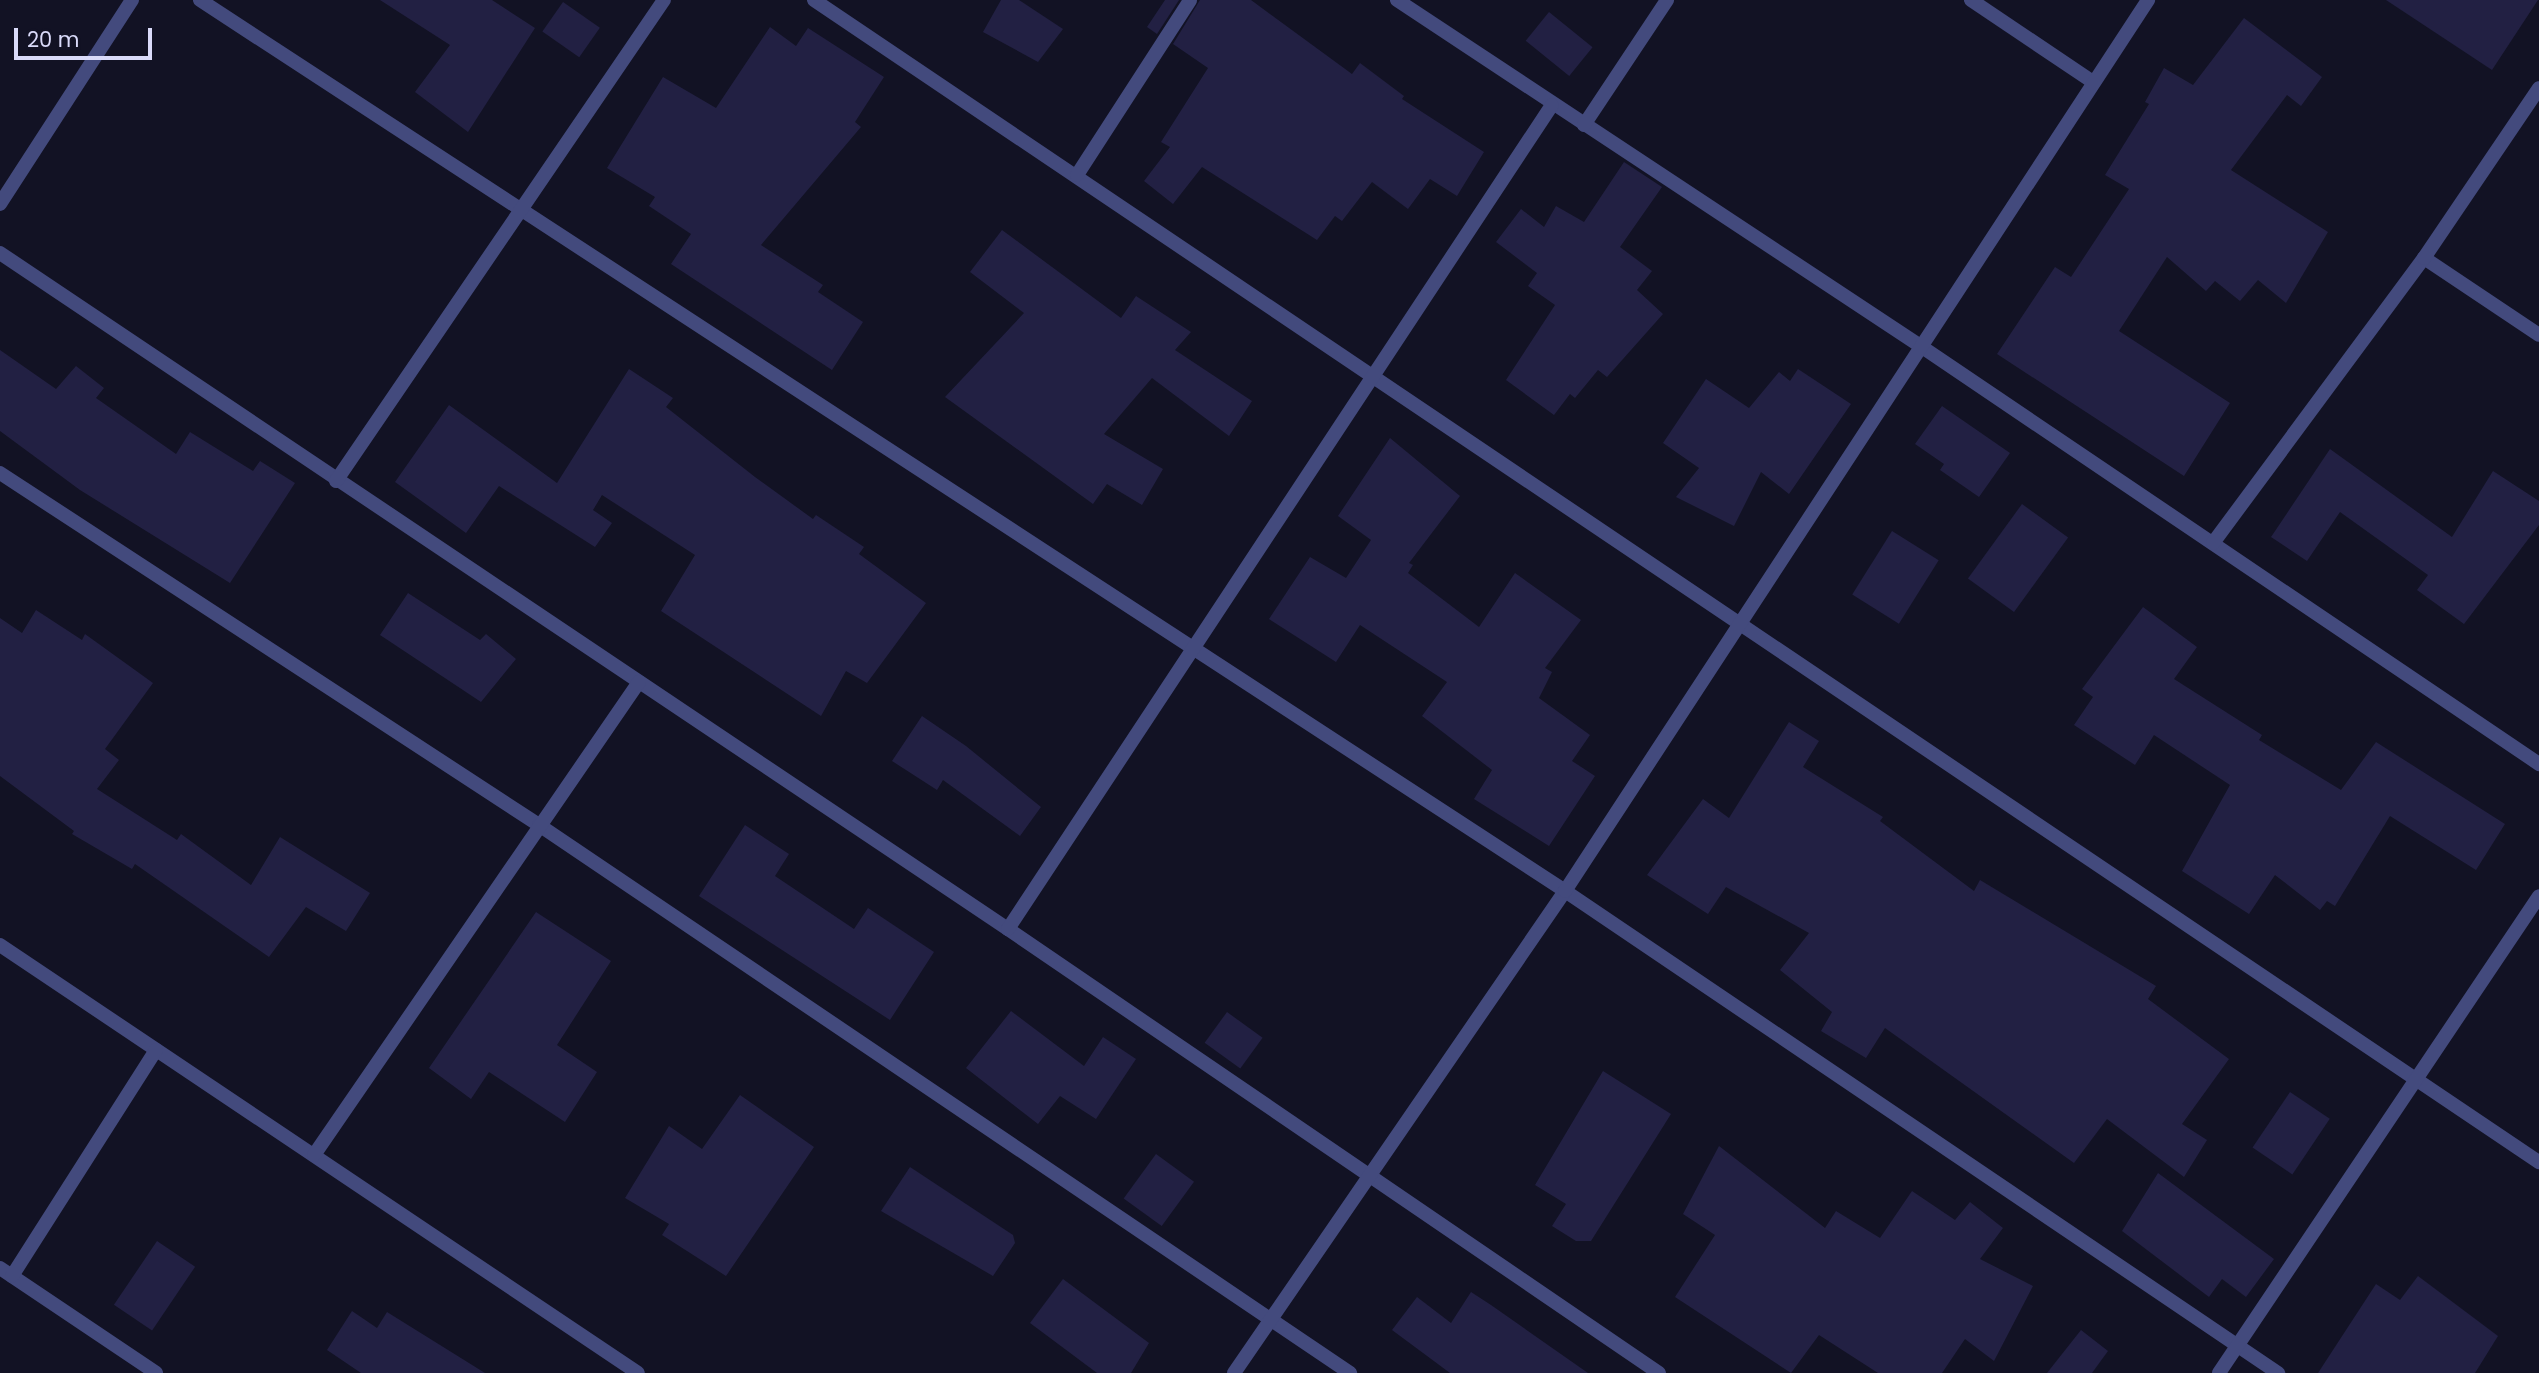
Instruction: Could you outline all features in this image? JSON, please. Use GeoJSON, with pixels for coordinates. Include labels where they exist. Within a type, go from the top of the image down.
{"type":"FeatureCollection","features":[{"type":"Feature","properties":{"kind":"street"},"geometry":{"type":"LineString","coordinates":[[0,204],[132,0]]}},
{"type":"Feature","properties":{"kind":"street"},"geometry":{"type":"LineString","coordinates":[[200,0],[1565,891],[2278,1373]]}},
{"type":"Feature","properties":{"kind":"street"},"geometry":{"type":"LineString","coordinates":[[336,481],[664,0]]}},
{"type":"Feature","properties":{"kind":"street"},"geometry":{"type":"LineString","coordinates":[[814,0],[2539,1161]]}},
{"type":"Feature","properties":{"kind":"street"},"geometry":{"type":"LineString","coordinates":[[1077,175],[1190,0]]}},
{"type":"Feature","properties":{"kind":"street"},"geometry":{"type":"LineString","coordinates":[[1397,0],[1552,105],[1922,347],[2539,764]]}},
{"type":"Feature","properties":{"kind":"street"},"geometry":{"type":"LineString","coordinates":[[1584,125],[1667,0]]}},
{"type":"Feature","properties":{"kind":"street"},"geometry":{"type":"LineString","coordinates":[[1971,0],[2093,82]]}},
{"type":"Feature","properties":{"kind":"street"},"geometry":{"type":"LineString","coordinates":[[1234,1373],[1565,891],[1743,624],[2148,0]]}},
{"type":"Feature","properties":{"kind":"street"},"geometry":{"type":"LineString","coordinates":[[2213,542],[2424,258],[2539,88]]}},
{"type":"Feature","properties":{"kind":"street"},"geometry":{"type":"LineString","coordinates":[[1008,929],[1376,377],[1552,105]]}},
{"type":"Feature","properties":{"kind":"street"},"geometry":{"type":"LineString","coordinates":[[0,253],[336,481],[1008,929],[1659,1373]]}},
{"type":"Feature","properties":{"kind":"street"},"geometry":{"type":"LineString","coordinates":[[2424,258],[2539,335]]}},
{"type":"Feature","properties":{"kind":"street"},"geometry":{"type":"LineString","coordinates":[[0,473],[539,825],[1350,1373]]}},
{"type":"Feature","properties":{"kind":"street"},"geometry":{"type":"LineString","coordinates":[[314,1156],[639,682]]}},
{"type":"Feature","properties":{"kind":"street"},"geometry":{"type":"LineString","coordinates":[[2219,1373],[2539,896]]}},
{"type":"Feature","properties":{"kind":"street"},"geometry":{"type":"LineString","coordinates":[[0,945],[638,1373]]}},
{"type":"Feature","properties":{"kind":"street"},"geometry":{"type":"LineString","coordinates":[[156,1050],[6,1272],[156,1373]]}},
{"type":"Feature","properties":{"kind":"building"},"geometry":{"type":"Polygon","coordinates":[[[380,0],[492,0],[535,28],[468,132],[415,92],[450,45],[380,0]]]}},
{"type":"Feature","properties":{"kind":"building"},"geometry":{"type":"Polygon","coordinates":[[[1001,0],[1019,0],[1063,29],[1038,62],[983,32],[1001,0]]]}},
{"type":"Feature","properties":{"kind":"building"},"geometry":{"type":"Polygon","coordinates":[[[1165,0],[1179,0],[1157,34],[1147,27],[1165,0]]]}},
{"type":"Feature","properties":{"kind":"building"},"geometry":{"type":"Polygon","coordinates":[[[1200,0],[1251,0],[1352,74],[1360,63],[1404,96],[1402,99],[1484,152],[1457,196],[1430,179],[1408,209],[1372,182],[1342,221],[1335,216],[1317,240],[1202,167],[1173,204],[1144,181],[1170,147],[1161,142],[1208,68],[1173,44],[1200,0]]]}},
{"type":"Feature","properties":{"kind":"building"},"geometry":{"type":"Polygon","coordinates":[[[2386,0],[2538,0],[2492,70],[2386,0]]]}},
{"type":"Feature","properties":{"kind":"building"},"geometry":{"type":"Polygon","coordinates":[[[563,2],[600,28],[579,57],[542,31],[563,2]]]}},
{"type":"Feature","properties":{"kind":"building"},"geometry":{"type":"Polygon","coordinates":[[[1549,12],[1593,47],[1569,76],[1526,41],[1549,12]]]}},
{"type":"Feature","properties":{"kind":"building"},"geometry":{"type":"Polygon","coordinates":[[[2244,18],[2322,77],[2301,106],[2287,95],[2231,170],[2328,232],[2286,303],[2258,280],[2240,301],[2215,281],[2206,291],[2167,257],[2119,331],[2230,403],[2184,476],[1997,354],[2055,267],[2071,277],[2129,189],[2105,175],[2149,104],[2145,102],[2164,68],[2193,85],[2244,18]]]}},
{"type":"Feature","properties":{"kind":"building"},"geometry":{"type":"Polygon","coordinates":[[[770,27],[796,46],[808,28],[884,77],[855,122],[861,127],[761,245],[823,285],[818,292],[863,322],[832,370],[671,264],[691,234],[649,206],[655,197],[607,168],[663,77],[716,108],[770,27]]]}},
{"type":"Feature","properties":{"kind":"building"},"geometry":{"type":"Polygon","coordinates":[[[1624,162],[1662,187],[1620,247],[1652,271],[1637,290],[1663,314],[1607,377],[1598,370],[1575,398],[1570,394],[1554,415],[1506,380],[1555,305],[1528,286],[1537,273],[1496,242],[1521,209],[1544,227],[1556,206],[1584,222],[1624,162]]]}},
{"type":"Feature","properties":{"kind":"building"},"geometry":{"type":"Polygon","coordinates":[[[1002,230],[1121,318],[1136,296],[1191,332],[1175,350],[1252,401],[1229,436],[1152,378],[1104,434],[1163,469],[1142,505],[1107,484],[1093,504],[945,397],[1024,313],[970,272],[1002,230]]]}},
{"type":"Feature","properties":{"kind":"building"},"geometry":{"type":"Polygon","coordinates":[[[0,350],[56,389],[76,366],[104,388],[96,398],[176,454],[190,432],[253,471],[260,461],[295,483],[230,583],[80,490],[0,431],[0,350]]]}},
{"type":"Feature","properties":{"kind":"building"},"geometry":{"type":"Polygon","coordinates":[[[629,369],[673,398],[666,407],[813,519],[816,515],[864,547],[859,554],[926,603],[867,683],[846,671],[821,716],[661,611],[695,555],[602,495],[593,510],[612,523],[595,547],[499,486],[466,533],[395,482],[449,405],[557,483],[629,369]]]}},
{"type":"Feature","properties":{"kind":"building"},"geometry":{"type":"Polygon","coordinates":[[[1798,369],[1851,404],[1789,494],[1761,472],[1734,526],[1676,497],[1699,468],[1663,443],[1706,379],[1749,408],[1779,372],[1790,381],[1798,369]]]}},
{"type":"Feature","properties":{"kind":"building"},"geometry":{"type":"Polygon","coordinates":[[[1942,406],[2010,453],[1979,497],[1940,470],[1944,464],[1915,444],[1942,406]]]}},
{"type":"Feature","properties":{"kind":"building"},"geometry":{"type":"Polygon","coordinates":[[[1390,438],[1460,496],[1409,563],[1413,565],[1408,573],[1479,627],[1515,573],[1581,620],[1545,668],[1552,672],[1539,698],[1590,735],[1572,761],[1595,776],[1549,846],[1474,799],[1492,770],[1422,716],[1447,682],[1360,625],[1336,662],[1269,619],[1310,557],[1346,578],[1371,540],[1338,516],[1390,438]]]}},
{"type":"Feature","properties":{"kind":"building"},"geometry":{"type":"Polygon","coordinates":[[[2330,449],[2452,537],[2493,471],[2539,501],[2539,525],[2464,624],[2417,590],[2428,575],[2340,512],[2307,561],[2271,537],[2330,449]]]}},
{"type":"Feature","properties":{"kind":"building"},"geometry":{"type":"Polygon","coordinates":[[[2022,504],[2068,538],[2014,612],[1968,578],[2022,504]]]}},
{"type":"Feature","properties":{"kind":"building"},"geometry":{"type":"Polygon","coordinates":[[[1892,531],[1939,560],[1899,624],[1852,595],[1892,531]]]}},
{"type":"Feature","properties":{"kind":"building"},"geometry":{"type":"Polygon","coordinates":[[[408,593],[480,640],[486,634],[516,659],[481,702],[380,635],[408,593]]]}},
{"type":"Feature","properties":{"kind":"building"},"geometry":{"type":"Polygon","coordinates":[[[2143,607],[2197,647],[2174,679],[2262,735],[2259,740],[2341,790],[2376,742],[2505,824],[2476,870],[2390,816],[2335,906],[2327,901],[2320,910],[2275,875],[2249,914],[2182,871],[2230,785],[2154,735],[2135,765],[2074,725],[2093,697],[2082,689],[2143,607]]]}},
{"type":"Feature","properties":{"kind":"building"},"geometry":{"type":"Polygon","coordinates":[[[36,610],[82,640],[85,634],[153,683],[105,749],[119,760],[97,789],[177,840],[181,834],[251,885],[280,837],[370,893],[346,931],[306,907],[269,957],[135,864],[132,869],[72,834],[74,831],[0,776],[0,618],[22,633],[36,610]]]}},
{"type":"Feature","properties":{"kind":"building"},"geometry":{"type":"Polygon","coordinates":[[[922,716],[966,746],[1041,807],[1020,836],[943,780],[937,790],[892,761],[922,716]]]}},
{"type":"Feature","properties":{"kind":"building"},"geometry":{"type":"Polygon","coordinates":[[[1789,722],[1819,741],[1803,767],[1883,817],[1880,821],[1974,891],[1980,880],[2156,986],[2148,999],[2229,1059],[2182,1124],[2207,1140],[2184,1177],[2107,1119],[2074,1163],[1885,1028],[1866,1058],[1821,1031],[1832,1012],[1780,970],[1809,933],[1726,887],[1708,914],[1647,875],[1703,799],[1729,818],[1789,722]]]}},
{"type":"Feature","properties":{"kind":"building"},"geometry":{"type":"Polygon","coordinates":[[[745,825],[789,854],[775,876],[854,929],[868,908],[934,952],[890,1020],[699,896],[745,825]]]}},
{"type":"Feature","properties":{"kind":"building"},"geometry":{"type":"Polygon","coordinates":[[[536,912],[611,961],[557,1045],[597,1072],[565,1122],[489,1072],[471,1099],[429,1068],[536,912]]]}},
{"type":"Feature","properties":{"kind":"building"},"geometry":{"type":"Polygon","coordinates":[[[1011,1011],[1084,1066],[1103,1037],[1136,1059],[1096,1119],[1060,1096],[1038,1124],[966,1068],[1011,1011]]]}},
{"type":"Feature","properties":{"kind":"building"},"geometry":{"type":"Polygon","coordinates":[[[1227,1012],[1263,1038],[1240,1069],[1205,1043],[1227,1012]]]}},
{"type":"Feature","properties":{"kind":"building"},"geometry":{"type":"Polygon","coordinates":[[[1603,1071],[1671,1114],[1591,1241],[1576,1241],[1552,1226],[1566,1204],[1535,1185],[1603,1071]]]}},
{"type":"Feature","properties":{"kind":"building"},"geometry":{"type":"Polygon","coordinates":[[[2290,1092],[2330,1119],[2292,1174],[2253,1148],[2290,1092]]]}},
{"type":"Feature","properties":{"kind":"building"},"geometry":{"type":"Polygon","coordinates":[[[740,1095],[814,1147],[726,1276],[662,1235],[669,1224],[625,1198],[669,1126],[702,1149],[740,1095]]]}},
{"type":"Feature","properties":{"kind":"building"},"geometry":{"type":"Polygon","coordinates":[[[1719,1146],[1825,1228],[1836,1211],[1880,1238],[1912,1191],[1955,1220],[1970,1202],[2003,1228],[1980,1259],[2033,1286],[1994,1361],[1965,1339],[1942,1373],[1878,1373],[1819,1335],[1791,1373],[1675,1297],[1715,1235],[1683,1214],[1719,1146]]]}},
{"type":"Feature","properties":{"kind":"building"},"geometry":{"type":"Polygon","coordinates":[[[1156,1154],[1194,1182],[1162,1226],[1124,1198],[1156,1154]]]}},
{"type":"Feature","properties":{"kind":"building"},"geometry":{"type":"Polygon","coordinates":[[[910,1167],[1013,1235],[1015,1243],[993,1276],[881,1211],[910,1167]]]}},
{"type":"Feature","properties":{"kind":"building"},"geometry":{"type":"Polygon","coordinates":[[[2158,1173],[2274,1259],[2246,1297],[2222,1279],[2209,1297],[2122,1231],[2158,1173]]]}},
{"type":"Feature","properties":{"kind":"building"},"geometry":{"type":"Polygon","coordinates":[[[157,1241],[195,1267],[152,1331],[114,1305],[157,1241]]]}},
{"type":"Feature","properties":{"kind":"building"},"geometry":{"type":"Polygon","coordinates":[[[2418,1276],[2498,1336],[2475,1373],[2318,1373],[2376,1284],[2400,1300],[2418,1276]]]}},
{"type":"Feature","properties":{"kind":"building"},"geometry":{"type":"Polygon","coordinates":[[[1063,1279],[1149,1343],[1131,1373],[1097,1373],[1030,1323],[1063,1279]]]}},
{"type":"Feature","properties":{"kind":"building"},"geometry":{"type":"Polygon","coordinates":[[[1471,1292],[1588,1373],[1450,1373],[1392,1330],[1417,1297],[1451,1323],[1471,1292]]]}},
{"type":"Feature","properties":{"kind":"building"},"geometry":{"type":"Polygon","coordinates":[[[352,1311],[377,1328],[387,1312],[485,1373],[361,1373],[327,1350],[352,1311]]]}},
{"type":"Feature","properties":{"kind":"building"},"geometry":{"type":"Polygon","coordinates":[[[2081,1330],[2108,1351],[2092,1373],[2047,1373],[2081,1330]]]}}]}
